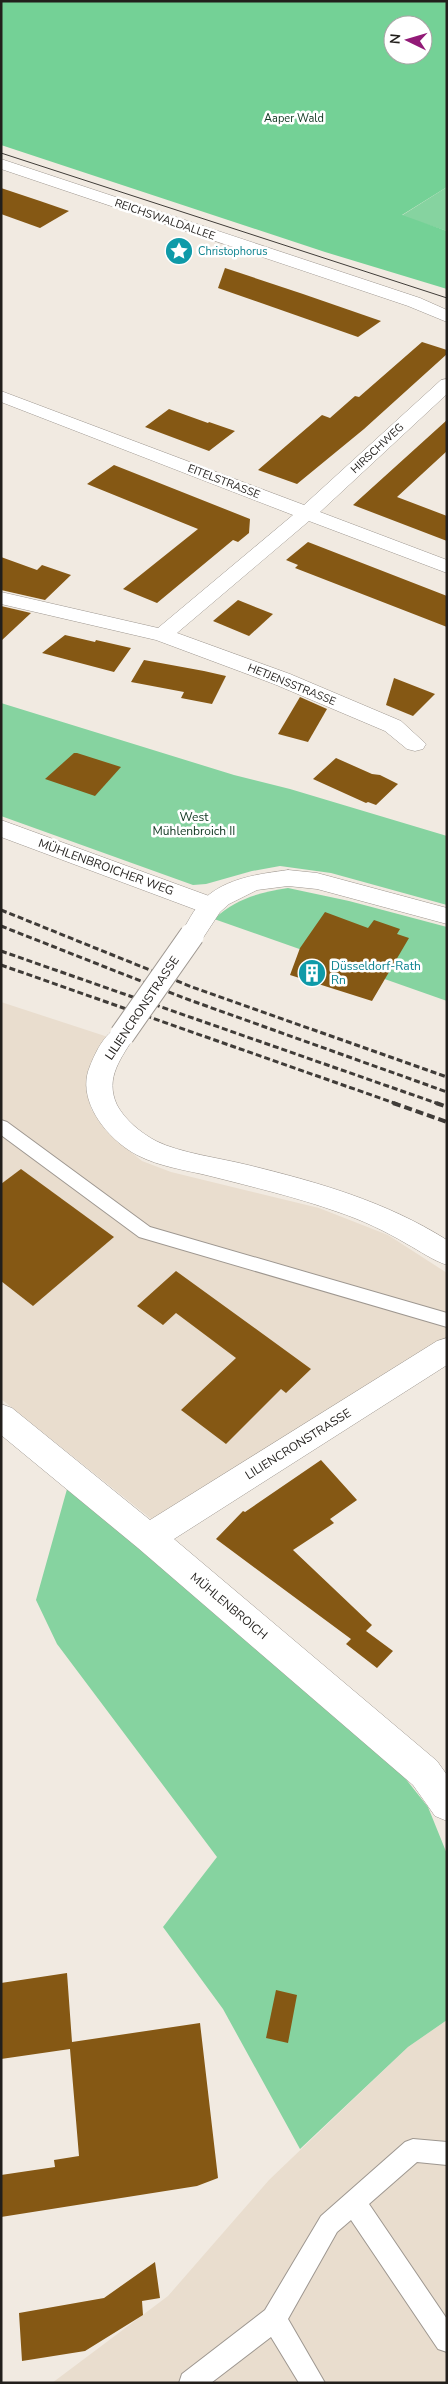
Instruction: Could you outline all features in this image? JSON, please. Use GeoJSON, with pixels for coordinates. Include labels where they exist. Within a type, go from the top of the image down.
{"type":"FeatureCollection","features":[{"type":"Feature","properties":{"kind":"street","name":"REICHSWALDALLEE"},"geometry":{"type":"LineString","coordinates":[[1,164],[414,302],[447,317]]}},
{"type":"Feature","properties":{"kind":"street","name":"REICHSWALDALLEE"},"geometry":{"type":"LineString","coordinates":[[414,302],[447,309]]}},
{"type":"Feature","properties":{"kind":"street","name":"HIRSCHWEG"},"geometry":{"type":"LineString","coordinates":[[307,513],[447,384]]}},
{"type":"Feature","properties":{"kind":"street","name":"EITELSTRASSE"},"geometry":{"type":"LineString","coordinates":[[1,396],[447,568]]}},
{"type":"Feature","properties":{"kind":"street"},"geometry":{"type":"LineString","coordinates":[[162,635],[307,513]]}},
{"type":"Feature","properties":{"kind":"street","name":"HETJENSSTRASSE"},"geometry":{"type":"LineString","coordinates":[[1,598],[162,635],[282,680],[393,726],[416,744]]}},
{"type":"Feature","properties":{"kind":"street","name":"MÜHLENBROICHER WEG"},"geometry":{"type":"LineString","coordinates":[[1,828],[211,906]]}},
{"type":"Feature","properties":{"kind":"street","name":"LILIENCRONSTRASSE"},"geometry":{"type":"LineString","coordinates":[[447,916],[303,878],[271,879],[252,883],[232,891],[211,906],[105,1059],[100,1074],[100,1091],[106,1107],[115,1122],[139,1144],[178,1159],[320,1195],[352,1206],[400,1225],[447,1254]]}},
{"type":"Feature","properties":{"kind":"street","name":"LILIENCRONSTRASSE"},"geometry":{"type":"LineString","coordinates":[[149,1538],[447,1350]]}},
{"type":"Feature","properties":{"kind":"street","name":"MÜHLENBROICH"},"geometry":{"type":"LineString","coordinates":[[1,1417],[149,1538],[425,1773],[447,1804]]}},
{"type":"Feature","properties":{"kind":"lane"},"geometry":{"type":"LineString","coordinates":[[1,1126],[145,1232],[447,1320]]}},
{"type":"Feature","properties":{"kind":"lane"},"geometry":{"type":"LineString","coordinates":[[191,2383],[274,2319],[329,2224],[354,2204],[413,2150],[447,2154]]}},
{"type":"Feature","properties":{"kind":"lane"},"geometry":{"type":"LineString","coordinates":[[354,2204],[447,2340]]}},
{"type":"Feature","properties":{"kind":"lane"},"geometry":{"type":"LineString","coordinates":[[274,2319],[313,2383]]}},
{"type":"Feature","properties":{"kind":"shaded area"},"geometry":{"type":"Polygon","coordinates":[[[1,1002],[108,1037],[92,1062],[86,1082],[91,1109],[109,1134],[142,1161],[171,1172],[319,1208],[388,1235],[447,1273],[447,1338],[155,1522],[1,1399],[1,1002]]]}},
{"type":"Feature","properties":{"kind":"shaded area"},"geometry":{"type":"Polygon","coordinates":[[[447,2020],[447,2383],[52,2383],[168,2296],[269,2180],[408,2047],[447,2020]]]}},
{"type":"Feature","properties":{"kind":"green space","name":"Aaper Wald"},"geometry":{"type":"Polygon","coordinates":[[[1,1],[447,1],[447,187],[402,215],[447,231],[447,289],[325,252],[1,145],[1,1]]]}},
{"type":"Feature","properties":{"kind":"green space"},"geometry":{"type":"Polygon","coordinates":[[[447,187],[447,231],[401,216],[447,187]]]}},
{"type":"Feature","properties":{"kind":"green space","name":"West Mühlenbroich II"},"geometry":{"type":"Polygon","coordinates":[[[1,703],[234,775],[290,789],[447,836],[447,905],[331,873],[280,866],[252,871],[206,884],[193,885],[1,816],[1,703]]]}},
{"type":"Feature","properties":{"kind":"green space"},"geometry":{"type":"Polygon","coordinates":[[[288,888],[349,901],[447,927],[447,1001],[214,919],[231,906],[248,897],[288,888]]]}},
{"type":"Feature","properties":{"kind":"green space"},"geometry":{"type":"Polygon","coordinates":[[[69,1482],[382,1749],[428,1807],[447,1854],[447,2020],[408,2047],[300,2149],[223,2009],[163,1927],[217,1857],[57,1644],[36,1600],[69,1482]]]}},
{"type":"Feature","properties":{"kind":"building"},"geometry":{"type":"Polygon","coordinates":[[[1,188],[69,211],[40,228],[1,214],[1,188]]]}},
{"type":"Feature","properties":{"kind":"building"},"geometry":{"type":"Polygon","coordinates":[[[225,268],[381,321],[358,337],[218,288],[225,268]]]}},
{"type":"Feature","properties":{"kind":"building"},"geometry":{"type":"Polygon","coordinates":[[[422,342],[447,350],[447,354],[364,429],[297,484],[258,470],[322,415],[330,418],[355,396],[359,397],[422,342]]]}},
{"type":"Feature","properties":{"kind":"building"},"geometry":{"type":"Polygon","coordinates":[[[169,409],[235,431],[209,451],[145,427],[169,409]]]}},
{"type":"Feature","properties":{"kind":"building"},"geometry":{"type":"Polygon","coordinates":[[[447,420],[447,451],[397,497],[447,516],[447,541],[353,505],[447,420]]]}},
{"type":"Feature","properties":{"kind":"building"},"geometry":{"type":"Polygon","coordinates":[[[114,465],[250,519],[249,533],[238,542],[233,540],[157,603],[123,589],[198,529],[87,484],[114,465]]]}},
{"type":"Feature","properties":{"kind":"building"},"geometry":{"type":"Polygon","coordinates":[[[308,542],[447,596],[447,627],[295,568],[298,565],[286,560],[308,542]]]}},
{"type":"Feature","properties":{"kind":"building"},"geometry":{"type":"Polygon","coordinates":[[[1,557],[37,570],[42,565],[71,575],[45,600],[1,590],[1,557]]]}},
{"type":"Feature","properties":{"kind":"building"},"geometry":{"type":"Polygon","coordinates":[[[238,600],[273,614],[249,636],[213,621],[238,600]]]}},
{"type":"Feature","properties":{"kind":"building"},"geometry":{"type":"Polygon","coordinates":[[[1,606],[31,613],[1,641],[1,606]]]}},
{"type":"Feature","properties":{"kind":"building"},"geometry":{"type":"Polygon","coordinates":[[[65,635],[131,648],[114,672],[42,653],[65,635]]]}},
{"type":"Feature","properties":{"kind":"building"},"geometry":{"type":"Polygon","coordinates":[[[144,660],[226,676],[212,704],[181,698],[184,692],[131,682],[144,660]]]}},
{"type":"Feature","properties":{"kind":"building"},"geometry":{"type":"Polygon","coordinates":[[[394,678],[435,694],[413,716],[386,705],[394,678]]]}},
{"type":"Feature","properties":{"kind":"building"},"geometry":{"type":"Polygon","coordinates":[[[300,697],[327,709],[308,742],[278,734],[300,697]]]}},
{"type":"Feature","properties":{"kind":"building"},"geometry":{"type":"Polygon","coordinates":[[[74,753],[121,767],[95,796],[45,779],[74,753]]]}},
{"type":"Feature","properties":{"kind":"building"},"geometry":{"type":"Polygon","coordinates":[[[336,758],[398,784],[376,805],[366,803],[313,779],[336,758]]]}},
{"type":"Feature","properties":{"kind":"building"},"geometry":{"type":"Polygon","coordinates":[[[325,912],[368,928],[374,920],[400,929],[397,934],[409,938],[372,1001],[290,975],[300,948],[325,912]]]}},
{"type":"Feature","properties":{"kind":"building"},"geometry":{"type":"Polygon","coordinates":[[[21,1169],[114,1237],[33,1306],[1,1281],[1,1184],[21,1169]]]}},
{"type":"Feature","properties":{"kind":"building"},"geometry":{"type":"Polygon","coordinates":[[[176,1271],[311,1369],[286,1393],[281,1389],[226,1444],[181,1410],[236,1358],[176,1313],[163,1325],[137,1306],[176,1271]]]}},
{"type":"Feature","properties":{"kind":"building"},"geometry":{"type":"Polygon","coordinates":[[[321,1460],[357,1500],[330,1519],[334,1523],[293,1550],[372,1625],[366,1631],[393,1651],[377,1668],[346,1644],[351,1639],[216,1539],[243,1511],[245,1512],[321,1460]]]}},
{"type":"Feature","properties":{"kind":"building"},"geometry":{"type":"Polygon","coordinates":[[[67,1973],[72,2042],[200,2023],[218,2178],[197,2186],[1,2217],[1,2175],[55,2167],[54,2160],[79,2156],[70,2049],[1,2059],[1,1983],[67,1973]]]}},
{"type":"Feature","properties":{"kind":"building"},"geometry":{"type":"Polygon","coordinates":[[[276,1990],[297,1995],[288,2043],[266,2038],[276,1990]]]}},
{"type":"Feature","properties":{"kind":"building"},"geometry":{"type":"Polygon","coordinates":[[[155,2262],[160,2298],[142,2301],[143,2315],[85,2351],[22,2361],[19,2313],[104,2298],[155,2262]]]}},
{"type":"Feature","properties":{"kind":"tram line"},"geometry":{"type":"LineString","coordinates":[[1,153],[447,298]]}},
{"type":"Feature","properties":{"kind":"railway"},"geometry":{"type":"LineString","coordinates":[[1,910],[192,987],[447,1077]]}},
{"type":"Feature","properties":{"kind":"railway"},"geometry":{"type":"LineString","coordinates":[[1,926],[184,998],[447,1092]]}},
{"type":"Feature","properties":{"kind":"railway"},"geometry":{"type":"LineString","coordinates":[[1,951],[439,1104]]}},
{"type":"Feature","properties":{"kind":"railway"},"geometry":{"type":"LineString","coordinates":[[1,965],[397,1104]]}},
{"type":"Feature","properties":{"kind":"railway"},"geometry":{"type":"LineString","coordinates":[[393,1103],[447,1122]]}},
{"type":"Feature","properties":{"kind":"railway"},"geometry":{"type":"LineString","coordinates":[[436,1103],[447,1107]]}},
{"type":"Feature","properties":{"kind":"place","name":"Christophorus"},"geometry":{"type":"Point","coordinates":[179,251]}},
{"type":"Feature","properties":{"kind":"place","name":"Düsseldorf-Rath Rn"},"geometry":{"type":"Point","coordinates":[312,973]}}]}
